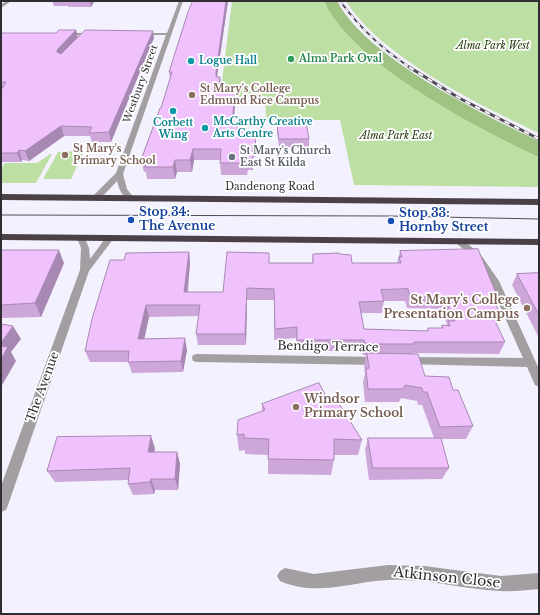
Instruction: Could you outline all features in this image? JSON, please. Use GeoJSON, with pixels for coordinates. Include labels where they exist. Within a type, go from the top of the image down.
{"type":"FeatureCollection","features":[{"type":"Feature","properties":{"kind":"highway","name":"Dandenong Road"},"geometry":{"type":"LineString","coordinates":[[1,197],[539,202]]}},
{"type":"Feature","properties":{"kind":"highway"},"geometry":{"type":"LineString","coordinates":[[1,237],[539,242]]}},
{"type":"Feature","properties":{"kind":"street"},"geometry":{"type":"LineString","coordinates":[[1,8],[8,1]]}},
{"type":"Feature","properties":{"kind":"street","name":"Westbury Street"},"geometry":{"type":"LineString","coordinates":[[96,198],[119,174],[181,1]]}},
{"type":"Feature","properties":{"kind":"street"},"geometry":{"type":"LineString","coordinates":[[56,34],[102,34]]}},
{"type":"Feature","properties":{"kind":"street"},"geometry":{"type":"LineString","coordinates":[[82,39],[88,34]]}},
{"type":"Feature","properties":{"kind":"street"},"geometry":{"type":"LineString","coordinates":[[132,34],[170,34]]}},
{"type":"Feature","properties":{"kind":"street"},"geometry":{"type":"LineString","coordinates":[[119,174],[123,190],[130,198]]}},
{"type":"Feature","properties":{"kind":"street","name":"The Avenue"},"geometry":{"type":"LineString","coordinates":[[1,505],[85,270],[85,248],[82,238]]}},
{"type":"Feature","properties":{"kind":"street","name":"The Avenue"},"geometry":{"type":"LineString","coordinates":[[85,270],[110,238]]}},
{"type":"Feature","properties":{"kind":"street"},"geometry":{"type":"LineString","coordinates":[[459,241],[478,257],[494,281],[539,382]]}},
{"type":"Feature","properties":{"kind":"street","name":"Bendigo Terrace"},"geometry":{"type":"LineString","coordinates":[[196,358],[530,363]]}},
{"type":"Feature","properties":{"kind":"street","name":"Atkinson Close"},"geometry":{"type":"LineString","coordinates":[[285,576],[314,582],[388,572],[424,574],[501,584],[539,581]]}},
{"type":"Feature","properties":{"kind":"green space","name":"Alma Park East"},"geometry":{"type":"Polygon","coordinates":[[[232,1],[324,1],[327,7],[397,76],[448,109],[539,157],[539,187],[354,185],[340,120],[266,120],[265,96],[220,97],[232,1]]]}},
{"type":"Feature","properties":{"kind":"green space"},"geometry":{"type":"Polygon","coordinates":[[[324,1],[337,1],[352,22],[373,43],[399,63],[428,82],[488,116],[539,141],[539,157],[451,112],[388,70],[361,48],[339,25],[324,1]]]}},
{"type":"Feature","properties":{"kind":"green space","name":"Alma Park West"},"geometry":{"type":"Polygon","coordinates":[[[346,1],[539,1],[539,133],[461,94],[406,60],[382,41],[361,21],[346,1]]]}},
{"type":"Feature","properties":{"kind":"green space"},"geometry":{"type":"Polygon","coordinates":[[[84,151],[71,179],[43,179],[58,152],[84,151]]]}},
{"type":"Feature","properties":{"kind":"green space"},"geometry":{"type":"Polygon","coordinates":[[[52,154],[36,183],[1,183],[1,169],[5,163],[37,163],[52,154]]]}},
{"type":"Feature","properties":{"kind":"building"},"geometry":{"type":"Polygon","coordinates":[[[193,1],[226,1],[216,72],[216,77],[220,77],[218,91],[235,91],[232,124],[248,132],[249,134],[256,134],[255,146],[252,146],[253,158],[247,159],[247,163],[220,163],[221,149],[193,149],[190,160],[175,160],[173,167],[145,167],[147,160],[141,160],[161,108],[172,72],[169,72],[188,12],[193,1]]]}},
{"type":"Feature","properties":{"kind":"building"},"geometry":{"type":"Polygon","coordinates":[[[59,30],[76,30],[57,50],[57,52],[61,54],[85,30],[153,31],[109,132],[89,133],[92,127],[61,126],[25,151],[19,150],[17,153],[1,153],[1,90],[6,82],[1,82],[1,33],[56,33],[59,30]]]}},
{"type":"Feature","properties":{"kind":"building"},"geometry":{"type":"Polygon","coordinates":[[[277,120],[295,120],[296,122],[306,122],[309,139],[279,139],[277,120]]]}},
{"type":"Feature","properties":{"kind":"building"},"geometry":{"type":"Polygon","coordinates":[[[478,249],[498,298],[493,298],[500,314],[492,314],[505,342],[414,342],[414,344],[365,344],[364,340],[297,340],[297,327],[275,329],[274,289],[247,288],[245,334],[196,334],[200,305],[146,305],[138,339],[185,338],[181,361],[128,362],[129,351],[85,351],[92,319],[110,260],[124,260],[126,253],[189,252],[184,292],[223,292],[227,252],[269,253],[269,263],[313,263],[313,254],[339,253],[351,255],[352,263],[401,263],[399,257],[402,257],[400,251],[478,249]],[[408,289],[381,290],[384,301],[359,302],[364,329],[428,331],[428,328],[443,328],[442,325],[450,326],[448,321],[455,321],[444,297],[410,297],[408,289]]]}},
{"type":"Feature","properties":{"kind":"building"},"geometry":{"type":"Polygon","coordinates":[[[1,250],[59,250],[35,303],[1,305],[1,250]]]}},
{"type":"Feature","properties":{"kind":"building"},"geometry":{"type":"Polygon","coordinates":[[[539,273],[539,315],[517,274],[539,273]]]}},
{"type":"Feature","properties":{"kind":"building"},"geometry":{"type":"Polygon","coordinates":[[[1,324],[13,326],[1,343],[1,324]]]}},
{"type":"Feature","properties":{"kind":"building"},"geometry":{"type":"Polygon","coordinates":[[[1,346],[8,347],[1,359],[1,346]]]}},
{"type":"Feature","properties":{"kind":"building"},"geometry":{"type":"Polygon","coordinates":[[[367,353],[418,354],[425,376],[449,377],[453,390],[458,390],[473,426],[440,427],[427,392],[423,392],[422,388],[405,385],[403,389],[368,389],[366,369],[369,368],[367,353]]]}},
{"type":"Feature","properties":{"kind":"building"},"geometry":{"type":"Polygon","coordinates":[[[319,383],[327,398],[334,396],[362,440],[334,439],[334,460],[268,459],[269,439],[244,438],[244,434],[237,435],[238,420],[265,410],[262,404],[319,383]]]}},
{"type":"Feature","properties":{"kind":"building"},"geometry":{"type":"Polygon","coordinates":[[[151,436],[148,452],[177,452],[175,479],[151,479],[150,482],[128,484],[130,468],[47,471],[57,437],[151,436]]]}},
{"type":"Feature","properties":{"kind":"building"},"geometry":{"type":"Polygon","coordinates":[[[368,438],[441,438],[449,468],[373,468],[368,438]]]}},
{"type":"Feature","properties":{"kind":"tram line"},"geometry":{"type":"LineString","coordinates":[[1,215],[390,216],[539,219]]}},
{"type":"Feature","properties":{"kind":"railway"},"geometry":{"type":"LineString","coordinates":[[340,1],[372,38],[411,68]]}},
{"type":"Feature","properties":{"kind":"railway"},"geometry":{"type":"LineString","coordinates":[[409,67],[459,98],[539,139]]}},
{"type":"Feature","properties":{"kind":"place","name":"Alma Park Oval"},"geometry":{"type":"Point","coordinates":[291,59]}},
{"type":"Feature","properties":{"kind":"place","name":"Logue Hall"},"geometry":{"type":"Point","coordinates":[191,61]}},
{"type":"Feature","properties":{"kind":"place","name":"St Mary's College Edmund Rice Campus"},"geometry":{"type":"Point","coordinates":[192,95]}},
{"type":"Feature","properties":{"kind":"place","name":"Corbett Wing"},"geometry":{"type":"Point","coordinates":[173,111]}},
{"type":"Feature","properties":{"kind":"place","name":"McCarthy Creative Arts Centre"},"geometry":{"type":"Point","coordinates":[205,128]}},
{"type":"Feature","properties":{"kind":"place","name":"St Mary's Primary School"},"geometry":{"type":"Point","coordinates":[65,155]}},
{"type":"Feature","properties":{"kind":"place","name":"St Mary's Church East St Kilda"},"geometry":{"type":"Point","coordinates":[232,157]}},
{"type":"Feature","properties":{"kind":"place","name":"Stop 34: The Avenue"},"geometry":{"type":"Point","coordinates":[131,220]}},
{"type":"Feature","properties":{"kind":"place","name":"Stop 33: Hornby Street"},"geometry":{"type":"Point","coordinates":[391,221]}},
{"type":"Feature","properties":{"kind":"place","name":"St Mary's College Presentation Campus"},"geometry":{"type":"Point","coordinates":[527,308]}},
{"type":"Feature","properties":{"kind":"place","name":"Windsor Primary School"},"geometry":{"type":"Point","coordinates":[296,407]}}]}
